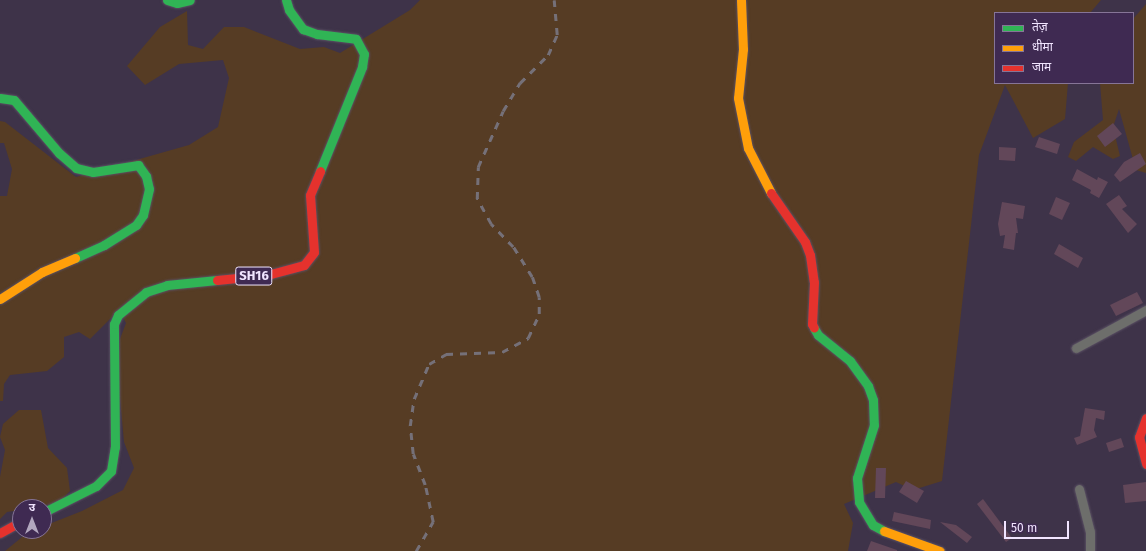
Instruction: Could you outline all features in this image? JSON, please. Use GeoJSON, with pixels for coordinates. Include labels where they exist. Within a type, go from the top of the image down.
{"type":"FeatureCollection","features":[{"type":"Feature","properties":{"kind":"main road"},"geometry":{"type":"LineString","coordinates":[[167,0],[177,2],[190,0]]}},
{"type":"Feature","properties":{"kind":"main road","name":"SH16"},"geometry":{"type":"LineString","coordinates":[[52,508],[96,486],[111,471],[115,447],[114,330],[118,314],[146,292],[167,285],[267,275],[304,265],[314,252],[310,195],[362,67],[364,54],[360,43],[356,39],[317,34],[303,29],[289,10],[286,0]]}},
{"type":"Feature","properties":{"kind":"main road"},"geometry":{"type":"LineString","coordinates":[[741,0],[743,49],[738,98],[743,130],[748,148],[769,190],[805,242],[810,255],[814,282],[812,324],[818,335],[850,361],[868,386],[873,400],[876,413],[874,425],[857,478],[859,502],[872,525],[886,532],[940,551]]}},
{"type":"Feature","properties":{"kind":"main road"},"geometry":{"type":"LineString","coordinates":[[0,98],[14,100],[59,153],[76,168],[94,172],[138,166],[146,176],[149,189],[143,215],[136,225],[104,245],[42,272],[9,291],[0,299]]}},
{"type":"Feature","properties":{"kind":"main road"},"geometry":{"type":"LineString","coordinates":[[1146,418],[1139,437],[1146,464]]}},
{"type":"Feature","properties":{"kind":"main road"},"geometry":{"type":"LineString","coordinates":[[0,533],[12,526]]}},
{"type":"Feature","properties":{"kind":"street"},"geometry":{"type":"LineString","coordinates":[[1076,348],[1146,310]]}},
{"type":"Feature","properties":{"kind":"street"},"geometry":{"type":"LineString","coordinates":[[1079,489],[1090,532],[1090,551]]}},
{"type":"Feature","properties":{"kind":"shaded area"},"geometry":{"type":"Polygon","coordinates":[[[420,0],[1101,0],[1091,12],[994,12],[994,84],[1068,84],[1065,119],[1033,138],[1005,85],[979,155],[942,481],[913,490],[896,482],[844,504],[853,523],[848,551],[5,551],[20,539],[52,539],[52,523],[82,511],[123,490],[134,468],[124,442],[118,376],[120,339],[126,323],[119,310],[90,339],[79,332],[64,337],[64,357],[47,371],[10,375],[4,384],[3,401],[0,401],[0,196],[7,196],[12,169],[4,143],[0,143],[0,121],[5,122],[76,177],[189,145],[218,127],[229,78],[223,60],[179,64],[145,85],[127,66],[160,27],[187,11],[188,45],[203,49],[224,27],[244,27],[300,49],[324,47],[340,53],[410,10],[420,0]]]}},
{"type":"Feature","properties":{"kind":"shaded area"},"geometry":{"type":"Polygon","coordinates":[[[1146,4],[1146,173],[1136,170],[1119,109],[1113,127],[1120,156],[1113,159],[1093,147],[1076,161],[1068,157],[1074,142],[1103,120],[1100,84],[1134,84],[1134,18],[1146,4]]]}},
{"type":"Feature","properties":{"kind":"shaded area"},"geometry":{"type":"Polygon","coordinates":[[[19,410],[41,410],[48,448],[67,468],[70,491],[57,504],[52,504],[52,499],[12,499],[12,511],[7,512],[0,519],[0,477],[5,450],[0,437],[3,424],[19,410]]]}},
{"type":"Feature","properties":{"kind":"building"},"geometry":{"type":"Polygon","coordinates":[[[1113,123],[1122,134],[1105,147],[1097,136],[1113,123]]]}},
{"type":"Feature","properties":{"kind":"building"},"geometry":{"type":"Polygon","coordinates":[[[1039,137],[1060,144],[1057,154],[1035,147],[1039,137]]]}},
{"type":"Feature","properties":{"kind":"building"},"geometry":{"type":"Polygon","coordinates":[[[999,147],[1016,148],[1015,161],[999,160],[999,147]]]}},
{"type":"Feature","properties":{"kind":"building"},"geometry":{"type":"Polygon","coordinates":[[[1140,153],[1146,164],[1120,182],[1114,175],[1124,162],[1140,153]]]}},
{"type":"Feature","properties":{"kind":"building"},"geometry":{"type":"Polygon","coordinates":[[[1077,169],[1097,180],[1098,177],[1108,182],[1099,198],[1090,193],[1091,190],[1072,180],[1077,169]]]}},
{"type":"Feature","properties":{"kind":"building"},"geometry":{"type":"Polygon","coordinates":[[[1119,195],[1127,206],[1122,209],[1137,224],[1128,233],[1106,204],[1119,195]]]}},
{"type":"Feature","properties":{"kind":"building"},"geometry":{"type":"Polygon","coordinates":[[[1056,197],[1070,203],[1062,220],[1049,214],[1056,197]]]}},
{"type":"Feature","properties":{"kind":"building"},"geometry":{"type":"Polygon","coordinates":[[[1002,202],[1025,206],[1023,219],[1016,218],[1018,233],[1016,233],[1014,250],[1003,248],[1005,235],[1000,236],[998,224],[1002,202]]]}},
{"type":"Feature","properties":{"kind":"building"},"geometry":{"type":"Polygon","coordinates":[[[1059,244],[1083,258],[1078,268],[1054,254],[1059,244]]]}},
{"type":"Feature","properties":{"kind":"building"},"geometry":{"type":"Polygon","coordinates":[[[1137,292],[1143,303],[1116,316],[1110,305],[1137,292]]]}},
{"type":"Feature","properties":{"kind":"building"},"geometry":{"type":"Polygon","coordinates":[[[1085,408],[1105,411],[1104,420],[1096,418],[1094,430],[1097,437],[1077,445],[1074,438],[1080,436],[1085,408]]]}},
{"type":"Feature","properties":{"kind":"building"},"geometry":{"type":"Polygon","coordinates":[[[1121,438],[1124,447],[1109,452],[1106,443],[1121,438]]]}},
{"type":"Feature","properties":{"kind":"building"},"geometry":{"type":"Polygon","coordinates":[[[876,468],[886,468],[885,498],[875,498],[876,468]]]}},
{"type":"Feature","properties":{"kind":"building"},"geometry":{"type":"Polygon","coordinates":[[[906,481],[924,491],[917,503],[899,492],[906,481]]]}},
{"type":"Feature","properties":{"kind":"building"},"geometry":{"type":"Polygon","coordinates":[[[1146,482],[1146,501],[1125,503],[1123,485],[1146,482]]]}},
{"type":"Feature","properties":{"kind":"building"},"geometry":{"type":"Polygon","coordinates":[[[983,499],[1012,538],[1006,542],[977,504],[983,499]]]}},
{"type":"Feature","properties":{"kind":"building"},"geometry":{"type":"Polygon","coordinates":[[[894,512],[931,520],[930,529],[892,521],[894,512]]]}},
{"type":"Feature","properties":{"kind":"building"},"geometry":{"type":"Polygon","coordinates":[[[940,522],[956,525],[972,537],[967,543],[940,522]]]}},
{"type":"Feature","properties":{"kind":"building"},"geometry":{"type":"Polygon","coordinates":[[[871,541],[897,550],[897,551],[867,551],[871,541]]]}},
{"type":"Feature","properties":{"kind":"railway"},"geometry":{"type":"LineString","coordinates":[[416,551],[433,522],[425,485],[413,454],[410,426],[414,399],[429,364],[446,354],[502,352],[528,338],[539,314],[539,297],[532,277],[513,247],[491,224],[477,199],[478,167],[503,111],[520,83],[548,55],[557,35],[554,0]]}},
{"type":"Feature","properties":{"kind":"traffic: fast"},"geometry":{"type":"LineString","coordinates":[[167,0],[177,3],[190,0]]}},
{"type":"Feature","properties":{"kind":"traffic: fast"},"geometry":{"type":"LineString","coordinates":[[286,0],[289,10],[303,29],[317,34],[356,39],[364,54],[362,67],[320,171]]}},
{"type":"Feature","properties":{"kind":"traffic: fast"},"geometry":{"type":"LineString","coordinates":[[0,98],[14,100],[59,153],[76,168],[93,172],[138,165],[146,176],[149,189],[143,215],[136,225],[104,245],[75,258]]}},
{"type":"Feature","properties":{"kind":"traffic: fast"},"geometry":{"type":"LineString","coordinates":[[52,508],[96,486],[111,471],[115,447],[114,324],[118,315],[146,292],[167,285],[217,280]]}},
{"type":"Feature","properties":{"kind":"traffic: fast"},"geometry":{"type":"LineString","coordinates":[[814,328],[818,335],[850,361],[868,386],[873,400],[874,425],[857,478],[859,502],[873,525],[884,531]]}},
{"type":"Feature","properties":{"kind":"traffic: slow"},"geometry":{"type":"LineString","coordinates":[[741,0],[743,49],[738,98],[748,148],[771,193]]}},
{"type":"Feature","properties":{"kind":"traffic: slow"},"geometry":{"type":"LineString","coordinates":[[0,299],[42,272],[75,258]]}},
{"type":"Feature","properties":{"kind":"traffic: slow"},"geometry":{"type":"LineString","coordinates":[[884,531],[940,551]]}},
{"type":"Feature","properties":{"kind":"traffic: jam"},"geometry":{"type":"LineString","coordinates":[[217,280],[267,275],[304,265],[314,252],[310,195],[320,171]]}},
{"type":"Feature","properties":{"kind":"traffic: jam"},"geometry":{"type":"LineString","coordinates":[[771,193],[805,242],[810,255],[814,282],[812,324],[814,328]]}},
{"type":"Feature","properties":{"kind":"traffic: jam"},"geometry":{"type":"LineString","coordinates":[[1146,418],[1139,437],[1146,464]]}},
{"type":"Feature","properties":{"kind":"traffic: jam"},"geometry":{"type":"LineString","coordinates":[[0,533],[12,526]]}}]}
